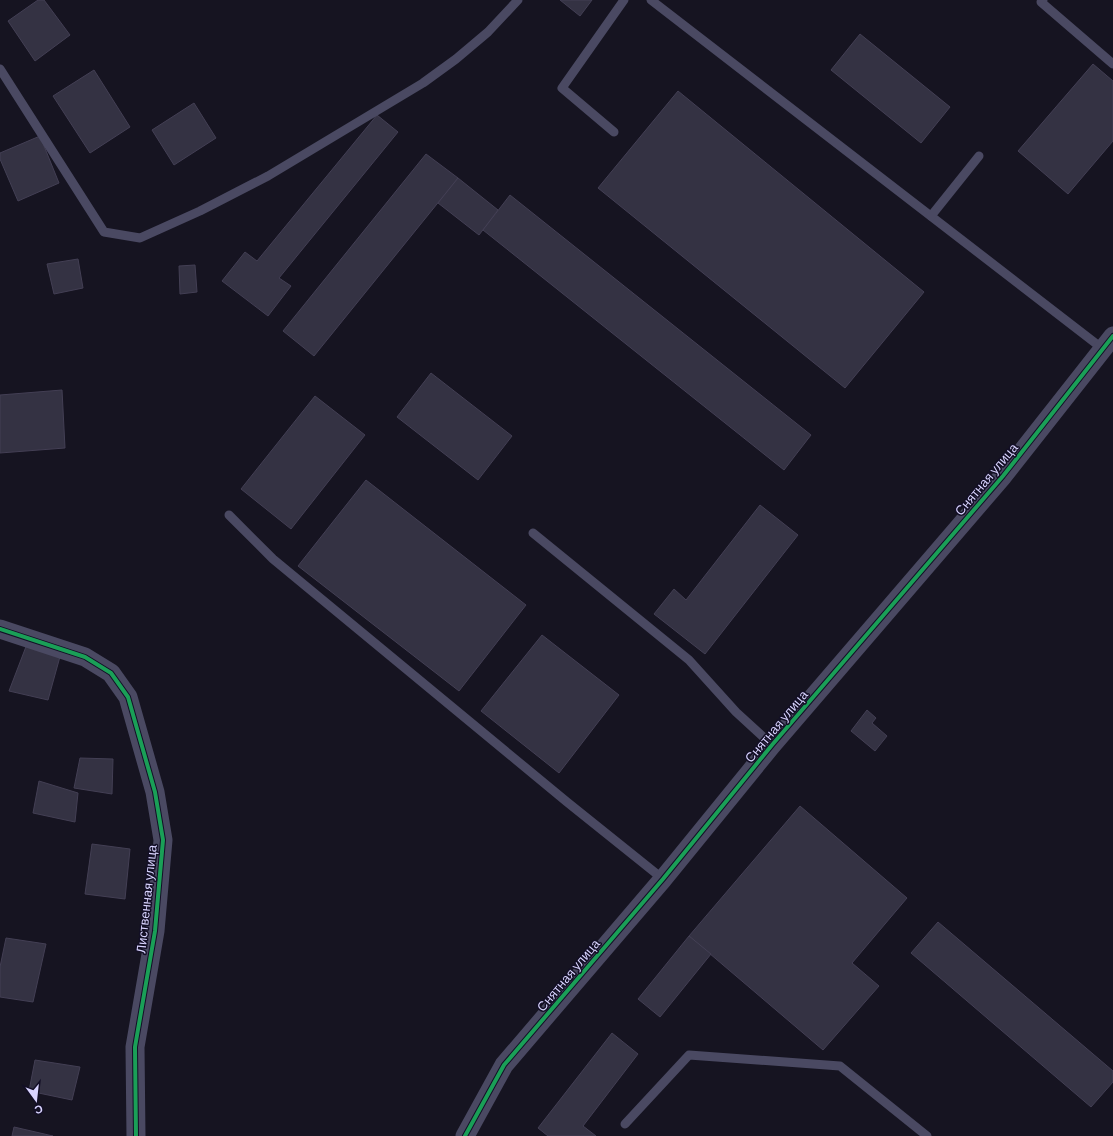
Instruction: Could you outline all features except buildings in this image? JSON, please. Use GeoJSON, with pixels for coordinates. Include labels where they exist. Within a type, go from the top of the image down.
{"type":"FeatureCollection","features":[{"type":"Feature","properties":{"kind":"street","name":"Снятная улица"},"geometry":{"type":"LineString","coordinates":[[465,1136],[504,1065],[663,879],[772,745],[1003,476],[1108,342]]}},
{"type":"Feature","properties":{"kind":"street","name":"Лиственная улица"},"geometry":{"type":"LineString","coordinates":[[0,628],[85,656],[111,673],[128,697],[155,792],[163,840],[155,931],[135,1047],[136,1136]]}},
{"type":"Feature","properties":{"kind":"lane"},"geometry":{"type":"LineString","coordinates":[[0,69],[104,232],[140,238],[200,211],[268,176],[423,83],[456,59],[488,32],[518,0]]}},
{"type":"Feature","properties":{"kind":"lane"},"geometry":{"type":"LineString","coordinates":[[614,132],[562,88],[624,0]]}},
{"type":"Feature","properties":{"kind":"lane"},"geometry":{"type":"LineString","coordinates":[[651,0],[931,216],[1108,342]]}},
{"type":"Feature","properties":{"kind":"lane"},"geometry":{"type":"LineString","coordinates":[[1043,0],[1042,2],[1113,64]]}},
{"type":"Feature","properties":{"kind":"lane"},"geometry":{"type":"LineString","coordinates":[[931,216],[979,156]]}},
{"type":"Feature","properties":{"kind":"lane"},"geometry":{"type":"LineString","coordinates":[[229,515],[273,559],[561,797],[663,879]]}},
{"type":"Feature","properties":{"kind":"lane"},"geometry":{"type":"LineString","coordinates":[[533,534],[689,660],[736,712],[772,745]]}},
{"type":"Feature","properties":{"kind":"lane"},"geometry":{"type":"LineString","coordinates":[[625,1124],[689,1055],[840,1066],[927,1136]]}},
{"type":"Feature","properties":{"kind":"cycle path"},"geometry":{"type":"LineString","coordinates":[[465,1136],[504,1065],[663,879],[772,745],[1003,476],[1113,336]]}},
{"type":"Feature","properties":{"kind":"cycle path"},"geometry":{"type":"LineString","coordinates":[[0,629],[85,657],[111,673],[128,697],[155,792],[163,840],[155,931],[135,1047],[136,1136]]}}]}
